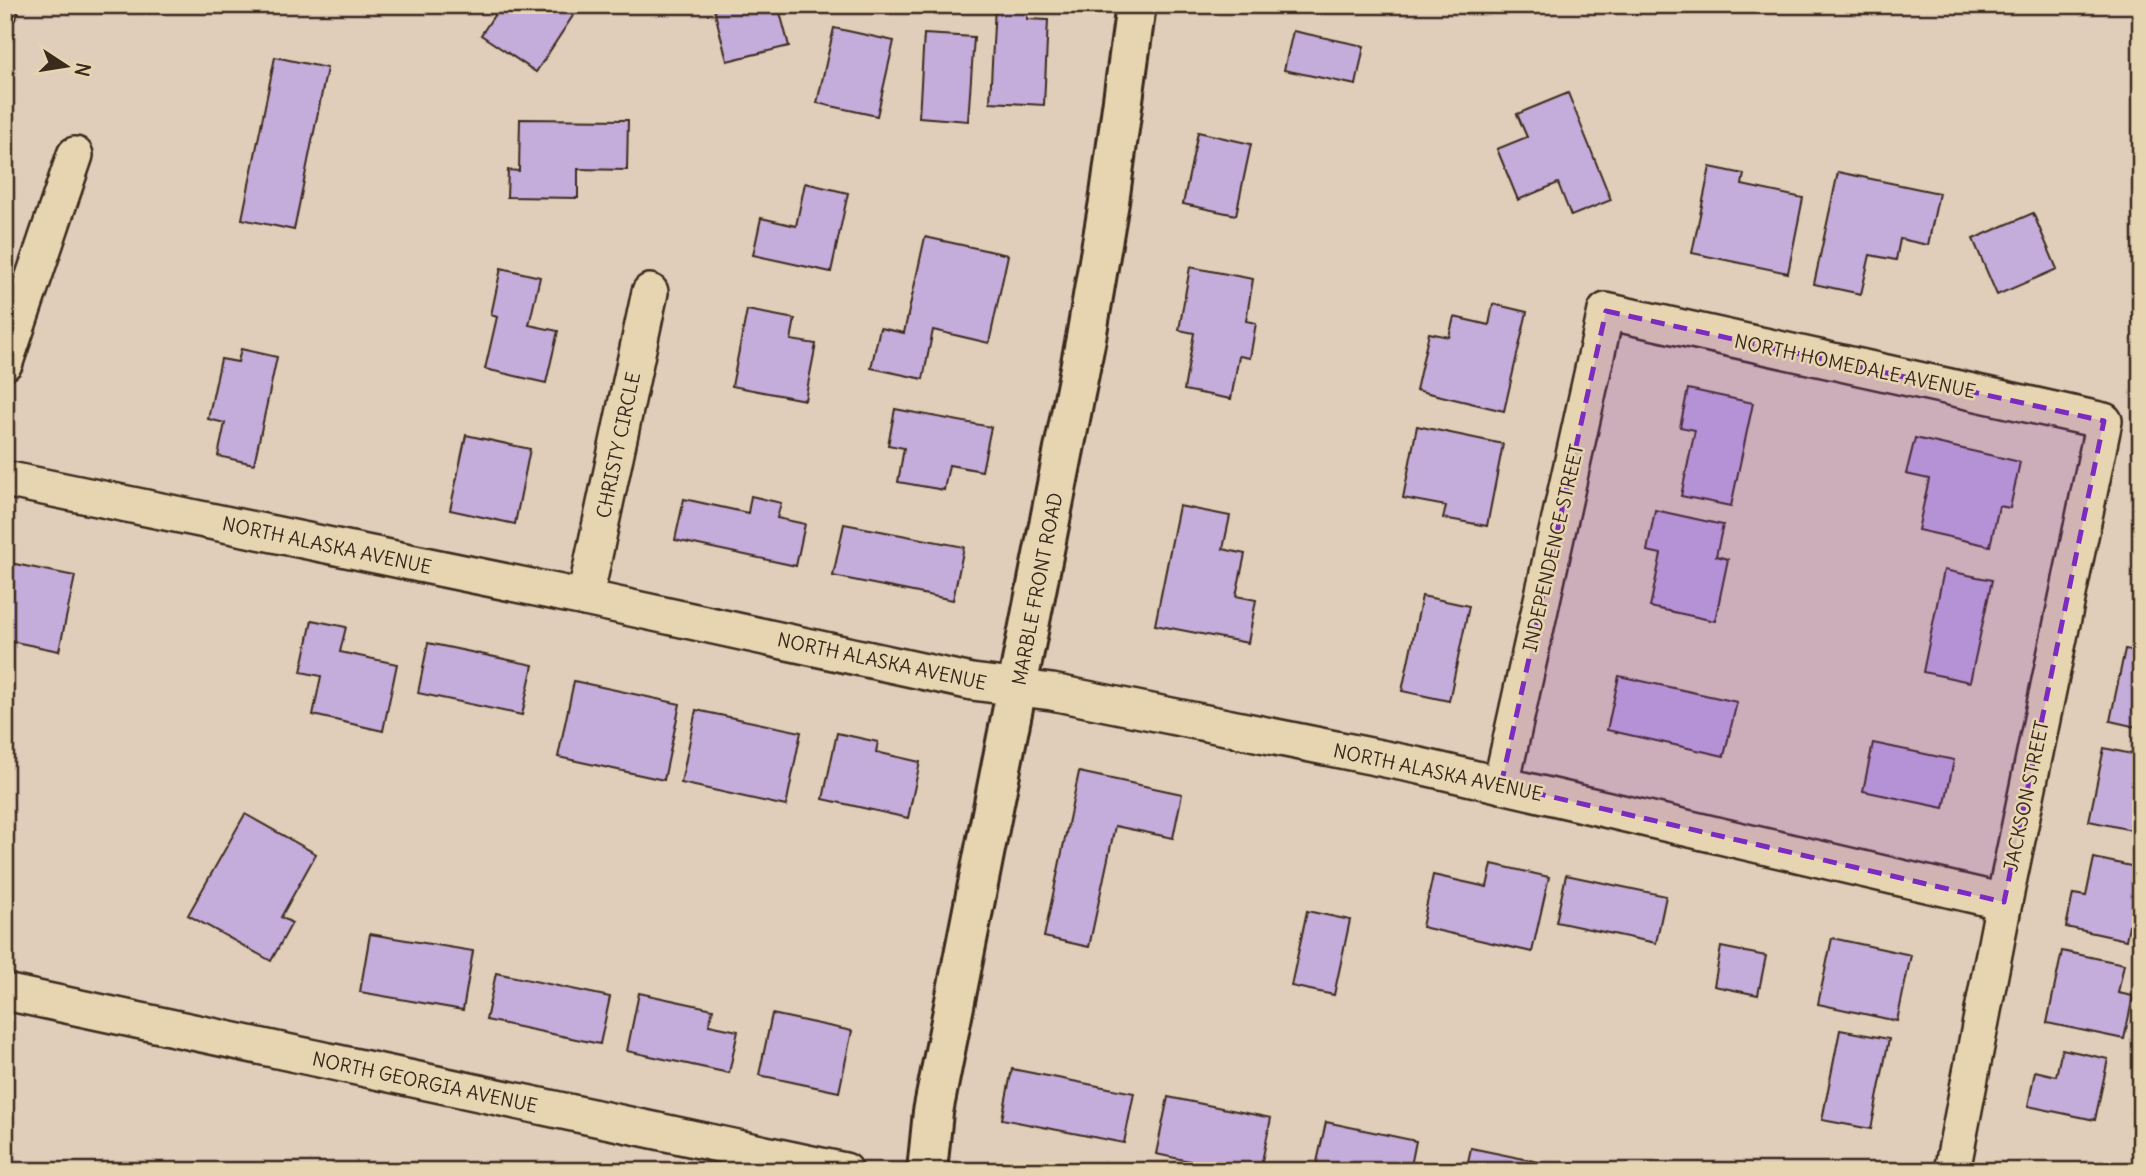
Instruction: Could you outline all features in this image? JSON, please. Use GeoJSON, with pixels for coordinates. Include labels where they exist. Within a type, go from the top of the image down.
{"type":"FeatureCollection","features":[{"type":"Feature","properties":{"kind":"street","name":"MARBLE FRONT ROAD"},"geometry":{"type":"LineString","coordinates":[[927,1171],[933,1112],[1091,311],[1136,5]]}},
{"type":"Feature","properties":{"kind":"street"},"geometry":{"type":"LineString","coordinates":[[5,362],[75,155]]}},
{"type":"Feature","properties":{"kind":"street","name":"CHRISTY CIRCLE"},"geometry":{"type":"LineString","coordinates":[[585,598],[650,292]]}},
{"type":"Feature","properties":{"kind":"street","name":"NORTH HOMEDALE AVENUE"},"geometry":{"type":"LineString","coordinates":[[1606,311],[2104,421]]}},
{"type":"Feature","properties":{"kind":"street","name":"INDEPENDENCE STREET"},"geometry":{"type":"LineString","coordinates":[[1500,785],[1606,311]]}},
{"type":"Feature","properties":{"kind":"street","name":"JACKSON STREET"},"geometry":{"type":"LineString","coordinates":[[1952,1171],[2004,902],[2104,421]]}},
{"type":"Feature","properties":{"kind":"street","name":"NORTH ALASKA AVENUE"},"geometry":{"type":"LineString","coordinates":[[5,479],[585,598],[972,682],[1052,692],[1420,766],[2004,902]]}},
{"type":"Feature","properties":{"kind":"street","name":"NORTH GEORGIA AVENUE"},"geometry":{"type":"LineString","coordinates":[[5,992],[845,1171]]}},
{"type":"Feature","properties":{"kind":"highlighted area"},"geometry":{"type":"Polygon","coordinates":[[[1606,311],[2104,421],[2004,902],[1501,785],[1606,311]]]}},
{"type":"Feature","properties":{"kind":"building"},"geometry":{"type":"Polygon","coordinates":[[[5,5],[19,13],[5,35],[5,5]]]}},
{"type":"Feature","properties":{"kind":"building"},"geometry":{"type":"Polygon","coordinates":[[[501,5],[580,5],[536,72],[481,35],[501,5]]]}},
{"type":"Feature","properties":{"kind":"building"},"geometry":{"type":"Polygon","coordinates":[[[713,5],[778,5],[789,46],[727,61],[713,5]]]}},
{"type":"Feature","properties":{"kind":"building"},"geometry":{"type":"Polygon","coordinates":[[[995,5],[1027,5],[1027,19],[1048,20],[1044,105],[990,102],[995,5]]]}},
{"type":"Feature","properties":{"kind":"building"},"geometry":{"type":"Polygon","coordinates":[[[834,28],[894,41],[877,116],[817,103],[834,28]]]}},
{"type":"Feature","properties":{"kind":"building"},"geometry":{"type":"Polygon","coordinates":[[[1293,31],[1364,46],[1356,85],[1284,70],[1293,31]]]}},
{"type":"Feature","properties":{"kind":"building"},"geometry":{"type":"Polygon","coordinates":[[[924,34],[974,37],[968,121],[919,117],[924,34]]]}},
{"type":"Feature","properties":{"kind":"building"},"geometry":{"type":"Polygon","coordinates":[[[275,57],[327,68],[294,230],[242,219],[275,57]]]}},
{"type":"Feature","properties":{"kind":"building"},"geometry":{"type":"Polygon","coordinates":[[[1568,93],[1611,200],[1571,216],[1558,183],[1518,200],[1497,149],[1527,137],[1517,114],[1568,93]]]}},
{"type":"Feature","properties":{"kind":"building"},"geometry":{"type":"Polygon","coordinates":[[[520,119],[628,120],[627,170],[578,169],[578,198],[507,197],[508,170],[519,171],[520,119]]]}},
{"type":"Feature","properties":{"kind":"building"},"geometry":{"type":"Polygon","coordinates":[[[1198,132],[1251,144],[1236,215],[1183,204],[1198,132]]]}},
{"type":"Feature","properties":{"kind":"building"},"geometry":{"type":"Polygon","coordinates":[[[1710,167],[1744,174],[1742,185],[1803,198],[1788,273],[1692,253],[1710,167]]]}},
{"type":"Feature","properties":{"kind":"building"},"geometry":{"type":"Polygon","coordinates":[[[1838,172],[1939,193],[1928,245],[1900,239],[1896,260],[1870,255],[1861,294],[1814,284],[1838,172]]]}},
{"type":"Feature","properties":{"kind":"building"},"geometry":{"type":"Polygon","coordinates":[[[805,183],[848,193],[831,272],[753,255],[761,218],[796,226],[805,183]]]}},
{"type":"Feature","properties":{"kind":"building"},"geometry":{"type":"Polygon","coordinates":[[[2033,213],[2057,269],[1997,295],[1973,239],[2033,213]]]}},
{"type":"Feature","properties":{"kind":"building"},"geometry":{"type":"Polygon","coordinates":[[[925,237],[1008,255],[989,343],[933,330],[923,379],[871,368],[880,328],[904,333],[925,237]]]}},
{"type":"Feature","properties":{"kind":"building"},"geometry":{"type":"Polygon","coordinates":[[[1190,267],[1253,279],[1246,321],[1256,323],[1250,358],[1239,356],[1231,399],[1184,390],[1194,333],[1179,330],[1190,267]]]}},
{"type":"Feature","properties":{"kind":"building"},"geometry":{"type":"Polygon","coordinates":[[[501,268],[540,277],[529,325],[558,331],[546,383],[485,369],[497,317],[491,315],[501,268]]]}},
{"type":"Feature","properties":{"kind":"building"},"geometry":{"type":"Polygon","coordinates":[[[1493,304],[1527,312],[1504,411],[1416,390],[1429,333],[1449,337],[1454,317],[1489,325],[1493,304]]]}},
{"type":"Feature","properties":{"kind":"building"},"geometry":{"type":"Polygon","coordinates":[[[747,310],[795,319],[791,340],[816,344],[805,400],[732,386],[747,310]]]}},
{"type":"Feature","properties":{"kind":"building"},"geometry":{"type":"Polygon","coordinates":[[[241,349],[277,357],[254,464],[218,456],[225,423],[208,419],[221,359],[238,362],[241,349]]]}},
{"type":"Feature","properties":{"kind":"building"},"geometry":{"type":"Polygon","coordinates":[[[1688,389],[1753,403],[1731,506],[1681,496],[1695,430],[1680,427],[1688,389]]]}},
{"type":"Feature","properties":{"kind":"building"},"geometry":{"type":"Polygon","coordinates":[[[895,409],[991,427],[982,471],[949,465],[944,490],[898,482],[904,448],[888,445],[895,409]]]}},
{"type":"Feature","properties":{"kind":"building"},"geometry":{"type":"Polygon","coordinates":[[[1417,426],[1503,444],[1487,526],[1443,518],[1446,506],[1403,498],[1417,426]]]}},
{"type":"Feature","properties":{"kind":"building"},"geometry":{"type":"Polygon","coordinates":[[[466,435],[530,449],[515,524],[450,510],[466,435]]]}},
{"type":"Feature","properties":{"kind":"building"},"geometry":{"type":"Polygon","coordinates":[[[1915,438],[2020,462],[2010,508],[1999,506],[1990,546],[1918,530],[1929,479],[1906,474],[1915,438]]]}},
{"type":"Feature","properties":{"kind":"building"},"geometry":{"type":"Polygon","coordinates":[[[751,496],[781,503],[777,518],[805,524],[796,566],[675,540],[684,499],[748,513],[751,496]]]}},
{"type":"Feature","properties":{"kind":"building"},"geometry":{"type":"Polygon","coordinates":[[[1179,506],[1230,516],[1223,549],[1245,554],[1236,596],[1256,600],[1248,643],[1155,625],[1179,506]]]}},
{"type":"Feature","properties":{"kind":"building"},"geometry":{"type":"Polygon","coordinates":[[[1655,510],[1723,525],[1716,556],[1728,559],[1715,621],[1650,607],[1661,554],[1647,551],[1655,510]]]}},
{"type":"Feature","properties":{"kind":"building"},"geometry":{"type":"Polygon","coordinates":[[[844,524],[964,547],[953,600],[833,576],[844,524]]]}},
{"type":"Feature","properties":{"kind":"building"},"geometry":{"type":"Polygon","coordinates":[[[5,562],[75,576],[59,651],[5,640],[5,562]]]}},
{"type":"Feature","properties":{"kind":"building"},"geometry":{"type":"Polygon","coordinates":[[[1944,570],[1992,580],[1970,682],[1923,672],[1944,570]]]}},
{"type":"Feature","properties":{"kind":"building"},"geometry":{"type":"Polygon","coordinates":[[[2141,571],[2141,616],[2132,614],[2141,571]]]}},
{"type":"Feature","properties":{"kind":"building"},"geometry":{"type":"Polygon","coordinates":[[[1422,596],[1469,606],[1449,701],[1402,691],[1422,596]]]}},
{"type":"Feature","properties":{"kind":"building"},"geometry":{"type":"Polygon","coordinates":[[[312,620],[346,627],[340,652],[397,664],[383,731],[313,715],[321,676],[301,672],[312,620]]]}},
{"type":"Feature","properties":{"kind":"building"},"geometry":{"type":"Polygon","coordinates":[[[428,643],[533,665],[522,715],[418,693],[428,643]]]}},
{"type":"Feature","properties":{"kind":"building"},"geometry":{"type":"Polygon","coordinates":[[[2125,649],[2141,652],[2141,728],[2110,721],[2125,649]]]}},
{"type":"Feature","properties":{"kind":"building"},"geometry":{"type":"Polygon","coordinates":[[[1619,676],[1737,702],[1724,756],[1607,730],[1619,676]]]}},
{"type":"Feature","properties":{"kind":"building"},"geometry":{"type":"Polygon","coordinates":[[[574,681],[680,704],[664,780],[558,757],[574,681]]]}},
{"type":"Feature","properties":{"kind":"building"},"geometry":{"type":"Polygon","coordinates":[[[696,710],[801,732],[786,806],[681,783],[696,710]]]}},
{"type":"Feature","properties":{"kind":"building"},"geometry":{"type":"Polygon","coordinates":[[[837,733],[878,742],[876,752],[920,762],[908,818],[823,799],[837,733]]]}},
{"type":"Feature","properties":{"kind":"building"},"geometry":{"type":"Polygon","coordinates":[[[1873,743],[1954,760],[1944,808],[1863,791],[1873,743]]]}},
{"type":"Feature","properties":{"kind":"building"},"geometry":{"type":"Polygon","coordinates":[[[2104,748],[2141,756],[2141,832],[2089,821],[2104,748]]]}},
{"type":"Feature","properties":{"kind":"building"},"geometry":{"type":"Polygon","coordinates":[[[1079,772],[1182,794],[1173,838],[1115,826],[1089,947],[1044,937],[1079,772]]]}},
{"type":"Feature","properties":{"kind":"building"},"geometry":{"type":"Polygon","coordinates":[[[245,814],[316,854],[281,917],[292,923],[271,961],[188,915],[245,814]]]}},
{"type":"Feature","properties":{"kind":"building"},"geometry":{"type":"Polygon","coordinates":[[[2094,858],[2140,868],[2135,894],[2141,895],[2141,927],[2129,925],[2126,940],[2066,927],[2073,894],[2086,896],[2094,858]]]}},
{"type":"Feature","properties":{"kind":"building"},"geometry":{"type":"Polygon","coordinates":[[[1492,864],[1549,877],[1532,952],[1422,927],[1433,875],[1487,887],[1492,864]]]}},
{"type":"Feature","properties":{"kind":"building"},"geometry":{"type":"Polygon","coordinates":[[[1566,875],[1666,896],[1656,943],[1556,922],[1566,875]]]}},
{"type":"Feature","properties":{"kind":"building"},"geometry":{"type":"Polygon","coordinates":[[[1307,911],[1350,920],[1334,995],[1291,986],[1307,911]]]}},
{"type":"Feature","properties":{"kind":"building"},"geometry":{"type":"Polygon","coordinates":[[[370,934],[473,951],[463,1010],[360,992],[370,934]]]}},
{"type":"Feature","properties":{"kind":"building"},"geometry":{"type":"Polygon","coordinates":[[[1832,938],[1911,955],[1897,1021],[1818,1004],[1832,938]]]}},
{"type":"Feature","properties":{"kind":"building"},"geometry":{"type":"Polygon","coordinates":[[[1721,947],[1766,956],[1758,995],[1714,986],[1721,947]]]}},
{"type":"Feature","properties":{"kind":"building"},"geometry":{"type":"Polygon","coordinates":[[[2062,951],[2124,964],[2118,993],[2133,996],[2124,1039],[2047,1023],[2062,951]]]}},
{"type":"Feature","properties":{"kind":"building"},"geometry":{"type":"Polygon","coordinates":[[[496,973],[610,997],[600,1044],[486,1020],[496,973]]]}},
{"type":"Feature","properties":{"kind":"building"},"geometry":{"type":"Polygon","coordinates":[[[639,993],[713,1009],[709,1025],[738,1031],[729,1073],[627,1051],[639,993]]]}},
{"type":"Feature","properties":{"kind":"building"},"geometry":{"type":"Polygon","coordinates":[[[772,1014],[852,1031],[839,1092],[759,1075],[772,1014]]]}},
{"type":"Feature","properties":{"kind":"building"},"geometry":{"type":"Polygon","coordinates":[[[1840,1030],[1889,1039],[1871,1129],[1822,1120],[1840,1030]]]}},
{"type":"Feature","properties":{"kind":"building"},"geometry":{"type":"Polygon","coordinates":[[[2062,1049],[2108,1059],[2095,1120],[2028,1106],[2035,1071],[2056,1076],[2062,1049]]]}},
{"type":"Feature","properties":{"kind":"building"},"geometry":{"type":"Polygon","coordinates":[[[1012,1069],[1134,1093],[1124,1143],[1002,1119],[1012,1069]]]}},
{"type":"Feature","properties":{"kind":"building"},"geometry":{"type":"Polygon","coordinates":[[[1168,1097],[1271,1118],[1260,1171],[1237,1171],[1156,1154],[1168,1097]]]}},
{"type":"Feature","properties":{"kind":"building"},"geometry":{"type":"Polygon","coordinates":[[[1326,1122],[1416,1141],[1410,1171],[1315,1171],[1326,1122]]]}},
{"type":"Feature","properties":{"kind":"building"},"geometry":{"type":"Polygon","coordinates":[[[1471,1148],[1548,1164],[1547,1171],[1466,1171],[1471,1148]]]}}]}
